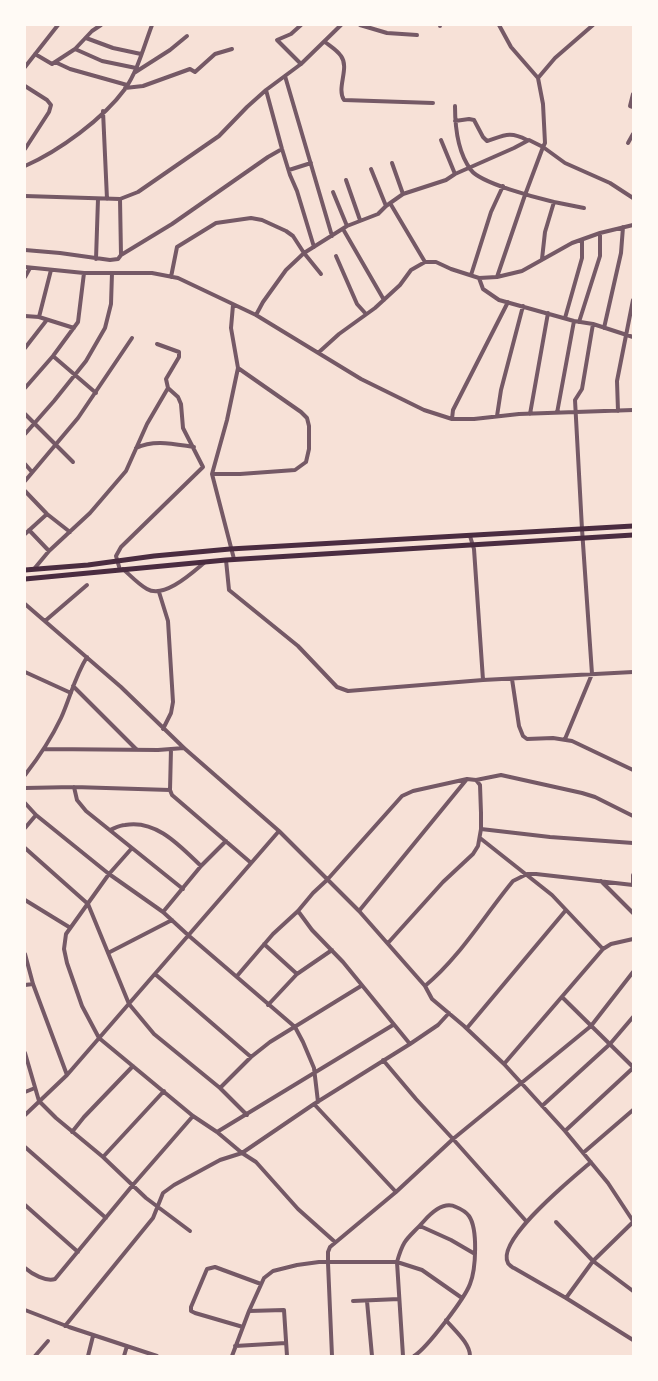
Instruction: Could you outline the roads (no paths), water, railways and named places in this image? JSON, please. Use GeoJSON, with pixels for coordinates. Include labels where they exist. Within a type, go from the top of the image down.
{"type":"FeatureCollection","features":[{"type":"Feature","properties":{"kind":"main road"},"geometry":{"type":"LineString","coordinates":[[25,570],[118,562],[163,555],[230,549],[633,526]]}},
{"type":"Feature","properties":{"kind":"main road"},"geometry":{"type":"LineString","coordinates":[[25,579],[206,561],[633,535]]}},
{"type":"Feature","properties":{"kind":"street"},"geometry":{"type":"LineString","coordinates":[[25,67],[56,27],[49,25]]}},
{"type":"Feature","properties":{"kind":"street"},"geometry":{"type":"LineString","coordinates":[[35,54],[50,64],[56,62],[75,49],[92,31],[102,25]]}},
{"type":"Feature","properties":{"kind":"street"},"geometry":{"type":"LineString","coordinates":[[25,166],[63,145],[103,111],[126,86],[134,73],[152,25]]}},
{"type":"Feature","properties":{"kind":"street"},"geometry":{"type":"LineString","coordinates":[[301,25],[292,34],[277,40],[301,64]]}},
{"type":"Feature","properties":{"kind":"street"},"geometry":{"type":"LineString","coordinates":[[25,196],[98,200],[120,199],[146,188],[219,136],[247,107],[301,64],[341,25]]}},
{"type":"Feature","properties":{"kind":"street"},"geometry":{"type":"LineString","coordinates":[[360,25],[387,33],[417,35]]}},
{"type":"Feature","properties":{"kind":"street"},"geometry":{"type":"LineString","coordinates":[[497,277],[545,143],[543,104],[538,78],[512,47],[498,25]]}},
{"type":"Feature","properties":{"kind":"street"},"geometry":{"type":"LineString","coordinates":[[538,78],[555,58],[593,25]]}},
{"type":"Feature","properties":{"kind":"street"},"geometry":{"type":"LineString","coordinates":[[134,73],[170,50],[187,36]]}},
{"type":"Feature","properties":{"kind":"street"},"geometry":{"type":"LineString","coordinates":[[86,38],[113,48],[141,54]]}},
{"type":"Feature","properties":{"kind":"street"},"geometry":{"type":"LineString","coordinates":[[325,42],[342,57],[344,63],[341,95],[344,100],[433,103]]}},
{"type":"Feature","properties":{"kind":"street"},"geometry":{"type":"LineString","coordinates":[[56,62],[70,69],[126,86],[143,86],[190,69],[195,72],[214,56],[232,48]]}},
{"type":"Feature","properties":{"kind":"street"},"geometry":{"type":"LineString","coordinates":[[75,49],[102,60],[136,68]]}},
{"type":"Feature","properties":{"kind":"street"},"geometry":{"type":"LineString","coordinates":[[285,76],[332,236]]}},
{"type":"Feature","properties":{"kind":"street"},"geometry":{"type":"LineString","coordinates":[[25,86],[47,100],[51,106],[25,149]]}},
{"type":"Feature","properties":{"kind":"street"},"geometry":{"type":"LineString","coordinates":[[266,90],[288,170],[298,191],[314,247]]}},
{"type":"Feature","properties":{"kind":"street"},"geometry":{"type":"LineString","coordinates":[[633,94],[630,106],[633,107]]}},
{"type":"Feature","properties":{"kind":"street"},"geometry":{"type":"LineString","coordinates":[[455,106],[458,137],[470,168],[476,175],[525,195],[584,208]]}},
{"type":"Feature","properties":{"kind":"street"},"geometry":{"type":"LineString","coordinates":[[103,111],[107,199]]}},
{"type":"Feature","properties":{"kind":"street"},"geometry":{"type":"LineString","coordinates":[[455,120],[469,118],[474,120],[487,141],[516,134],[527,140],[534,141],[565,163],[610,183],[633,198]]}},
{"type":"Feature","properties":{"kind":"street"},"geometry":{"type":"LineString","coordinates":[[628,144],[633,134]]}},
{"type":"Feature","properties":{"kind":"street"},"geometry":{"type":"LineString","coordinates":[[441,140],[455,174]]}},
{"type":"Feature","properties":{"kind":"street"},"geometry":{"type":"LineString","coordinates":[[256,316],[263,302],[286,270],[304,253],[345,227],[360,220],[372,218],[403,194],[446,180],[527,140]]}},
{"type":"Feature","properties":{"kind":"street"},"geometry":{"type":"LineString","coordinates":[[25,250],[116,260],[121,255],[147,241],[268,156],[282,149]]}},
{"type":"Feature","properties":{"kind":"street"},"geometry":{"type":"LineString","coordinates":[[288,170],[311,163]]}},
{"type":"Feature","properties":{"kind":"street"},"geometry":{"type":"LineString","coordinates":[[392,163],[403,194]]}},
{"type":"Feature","properties":{"kind":"street"},"geometry":{"type":"LineString","coordinates":[[371,169],[388,204],[425,262]]}},
{"type":"Feature","properties":{"kind":"street"},"geometry":{"type":"LineString","coordinates":[[346,180],[360,220]]}},
{"type":"Feature","properties":{"kind":"street"},"geometry":{"type":"LineString","coordinates":[[471,275],[491,212],[503,186]]}},
{"type":"Feature","properties":{"kind":"street"},"geometry":{"type":"LineString","coordinates":[[333,192],[345,227],[384,300]]}},
{"type":"Feature","properties":{"kind":"street"},"geometry":{"type":"LineString","coordinates":[[120,199],[121,255]]}},
{"type":"Feature","properties":{"kind":"street"},"geometry":{"type":"LineString","coordinates":[[96,259],[98,200]]}},
{"type":"Feature","properties":{"kind":"street"},"geometry":{"type":"LineString","coordinates":[[542,259],[545,232],[554,202]]}},
{"type":"Feature","properties":{"kind":"street"},"geometry":{"type":"LineString","coordinates":[[171,277],[178,247],[216,223],[251,218],[262,220],[293,236],[321,274]]}},
{"type":"Feature","properties":{"kind":"street"},"geometry":{"type":"LineString","coordinates":[[318,353],[339,334],[384,300],[400,285],[411,270],[425,262],[436,262],[479,278],[497,277],[522,271],[572,243],[600,233],[633,225]]}},
{"type":"Feature","properties":{"kind":"street"},"geometry":{"type":"LineString","coordinates":[[604,328],[622,253],[623,227]]}},
{"type":"Feature","properties":{"kind":"street"},"geometry":{"type":"LineString","coordinates":[[557,413],[576,321],[600,256],[600,233]]}},
{"type":"Feature","properties":{"kind":"street"},"geometry":{"type":"LineString","coordinates":[[565,318],[582,258],[582,240]]}},
{"type":"Feature","properties":{"kind":"street"},"geometry":{"type":"LineString","coordinates":[[336,256],[357,304],[366,314]]}},
{"type":"Feature","properties":{"kind":"street"},"geometry":{"type":"LineString","coordinates":[[25,268],[84,273],[152,273],[171,277],[256,316],[361,379],[434,414],[452,419],[633,410]]}},
{"type":"Feature","properties":{"kind":"street"},"geometry":{"type":"LineString","coordinates":[[25,277],[31,268]]}},
{"type":"Feature","properties":{"kind":"street"},"geometry":{"type":"LineString","coordinates":[[39,317],[51,270]]}},
{"type":"Feature","properties":{"kind":"street"},"geometry":{"type":"LineString","coordinates":[[25,388],[53,356],[78,322],[84,273]]}},
{"type":"Feature","properties":{"kind":"street"},"geometry":{"type":"LineString","coordinates":[[25,434],[86,361],[107,324],[111,304],[112,273]]}},
{"type":"Feature","properties":{"kind":"street"},"geometry":{"type":"LineString","coordinates":[[479,278],[483,289],[499,300],[593,324],[633,337]]}},
{"type":"Feature","properties":{"kind":"street"},"geometry":{"type":"LineString","coordinates":[[618,411],[617,381],[633,300]]}},
{"type":"Feature","properties":{"kind":"street"},"geometry":{"type":"LineString","coordinates":[[452,419],[456,403],[508,302]]}},
{"type":"Feature","properties":{"kind":"street"},"geometry":{"type":"LineString","coordinates":[[234,305],[231,328],[238,368],[227,420],[212,474],[234,559]]}},
{"type":"Feature","properties":{"kind":"street"},"geometry":{"type":"LineString","coordinates":[[497,416],[501,390],[524,306]]}},
{"type":"Feature","properties":{"kind":"street"},"geometry":{"type":"LineString","coordinates":[[530,414],[548,313]]}},
{"type":"Feature","properties":{"kind":"street"},"geometry":{"type":"LineString","coordinates":[[25,316],[39,317],[74,328]]}},
{"type":"Feature","properties":{"kind":"street"},"geometry":{"type":"LineString","coordinates":[[25,348],[46,320]]}},
{"type":"Feature","properties":{"kind":"street"},"geometry":{"type":"LineString","coordinates":[[564,739],[592,674],[575,400],[582,389],[593,324]]}},
{"type":"Feature","properties":{"kind":"street"},"geometry":{"type":"LineString","coordinates":[[25,481],[57,445],[96,393],[132,338]]}},
{"type":"Feature","properties":{"kind":"street"},"geometry":{"type":"LineString","coordinates":[[157,344],[179,352],[179,357],[166,379],[168,388],[178,397],[181,404],[183,428],[204,467]]}},
{"type":"Feature","properties":{"kind":"street"},"geometry":{"type":"LineString","coordinates":[[53,356],[96,393]]}},
{"type":"Feature","properties":{"kind":"street"},"geometry":{"type":"LineString","coordinates":[[212,474],[295,470],[306,462],[310,449],[307,418],[238,368]]}},
{"type":"Feature","properties":{"kind":"street"},"geometry":{"type":"LineString","coordinates":[[34,569],[49,551],[97,506],[126,471],[147,424],[168,388]]}},
{"type":"Feature","properties":{"kind":"street"},"geometry":{"type":"LineString","coordinates":[[25,414],[74,462]]}},
{"type":"Feature","properties":{"kind":"street"},"geometry":{"type":"LineString","coordinates":[[136,448],[144,444],[155,443],[194,447]]}},
{"type":"Feature","properties":{"kind":"street"},"geometry":{"type":"LineString","coordinates":[[25,464],[32,472]]}},
{"type":"Feature","properties":{"kind":"street"},"geometry":{"type":"LineString","coordinates":[[206,561],[185,578],[159,592],[148,590],[121,569],[116,556],[122,547],[204,467],[214,466]]}},
{"type":"Feature","properties":{"kind":"street"},"geometry":{"type":"LineString","coordinates":[[25,491],[47,514],[70,532]]}},
{"type":"Feature","properties":{"kind":"street"},"geometry":{"type":"LineString","coordinates":[[47,514],[27,532],[49,551]]}},
{"type":"Feature","properties":{"kind":"street"},"geometry":{"type":"LineString","coordinates":[[470,536],[473,544],[483,680]]}},
{"type":"Feature","properties":{"kind":"street"},"geometry":{"type":"LineString","coordinates":[[226,560],[229,590],[298,646],[337,687],[348,691],[483,680],[633,672]]}},
{"type":"Feature","properties":{"kind":"street"},"geometry":{"type":"LineString","coordinates":[[45,621],[87,585]]}},
{"type":"Feature","properties":{"kind":"street"},"geometry":{"type":"LineString","coordinates":[[159,592],[168,621],[173,702],[172,713],[163,729]]}},
{"type":"Feature","properties":{"kind":"street"},"geometry":{"type":"LineString","coordinates":[[25,604],[121,687],[163,729],[279,831],[388,942],[425,986],[432,999],[467,1028],[504,1064],[591,1162],[633,1221],[594,1261],[566,1298]]}},
{"type":"Feature","properties":{"kind":"street"},"geometry":{"type":"LineString","coordinates":[[25,775],[44,749],[62,717],[80,669],[87,657]]}},
{"type":"Feature","properties":{"kind":"street"},"geometry":{"type":"LineString","coordinates":[[25,672],[70,693]]}},
{"type":"Feature","properties":{"kind":"street"},"geometry":{"type":"LineString","coordinates":[[512,679],[523,736],[527,739],[564,739],[633,770]]}},
{"type":"Feature","properties":{"kind":"street"},"geometry":{"type":"LineString","coordinates":[[73,686],[138,750]]}},
{"type":"Feature","properties":{"kind":"street"},"geometry":{"type":"LineString","coordinates":[[44,749],[138,750],[184,748]]}},
{"type":"Feature","properties":{"kind":"street"},"geometry":{"type":"LineString","coordinates":[[171,749],[170,790],[177,800],[250,862]]}},
{"type":"Feature","properties":{"kind":"street"},"geometry":{"type":"LineString","coordinates":[[237,976],[264,944],[298,911],[313,892],[327,880],[402,796],[413,791],[501,775],[595,796],[633,816]]}},
{"type":"Feature","properties":{"kind":"street"},"geometry":{"type":"LineString","coordinates":[[359,911],[467,780]]}},
{"type":"Feature","properties":{"kind":"street"},"geometry":{"type":"LineString","coordinates":[[388,942],[443,882],[473,854],[478,846],[481,830],[480,785],[476,780]]}},
{"type":"Feature","properties":{"kind":"street"},"geometry":{"type":"LineString","coordinates":[[25,788],[74,787],[170,790]]}},
{"type":"Feature","properties":{"kind":"street"},"geometry":{"type":"LineString","coordinates":[[74,787],[77,800],[86,810],[183,889]]}},
{"type":"Feature","properties":{"kind":"street"},"geometry":{"type":"LineString","coordinates":[[25,803],[36,815],[109,874],[163,912],[294,1028],[306,1048],[315,1072],[316,1103],[396,1192]]}},
{"type":"Feature","properties":{"kind":"street"},"geometry":{"type":"LineString","coordinates":[[25,828],[36,815]]}},
{"type":"Feature","properties":{"kind":"street"},"geometry":{"type":"LineString","coordinates":[[110,830],[125,824],[155,828],[201,866]]}},
{"type":"Feature","properties":{"kind":"street"},"geometry":{"type":"LineString","coordinates":[[481,830],[633,844]]}},
{"type":"Feature","properties":{"kind":"street"},"geometry":{"type":"LineString","coordinates":[[25,1115],[67,1075],[250,862],[279,831]]}},
{"type":"Feature","properties":{"kind":"street"},"geometry":{"type":"LineString","coordinates":[[480,838],[552,895],[603,949]]}},
{"type":"Feature","properties":{"kind":"street"},"geometry":{"type":"LineString","coordinates":[[163,912],[201,866],[226,841]]}},
{"type":"Feature","properties":{"kind":"street"},"geometry":{"type":"LineString","coordinates":[[25,848],[88,904],[129,1004],[154,1034],[220,1088],[247,1115]]}},
{"type":"Feature","properties":{"kind":"street"},"geometry":{"type":"LineString","coordinates":[[132,848],[109,874],[69,927],[64,940],[67,964],[82,1006],[99,1038],[193,1116],[256,1162],[298,1209],[335,1242]]}},
{"type":"Feature","properties":{"kind":"street"},"geometry":{"type":"LineString","coordinates":[[425,986],[463,946],[513,881],[526,874],[633,885],[633,875]]}},
{"type":"Feature","properties":{"kind":"street"},"geometry":{"type":"LineString","coordinates":[[602,881],[633,913]]}},
{"type":"Feature","properties":{"kind":"street"},"geometry":{"type":"LineString","coordinates":[[25,900],[69,927]]}},
{"type":"Feature","properties":{"kind":"street"},"geometry":{"type":"LineString","coordinates":[[467,1028],[566,910]]}},
{"type":"Feature","properties":{"kind":"street"},"geometry":{"type":"LineString","coordinates":[[298,911],[312,930],[332,950],[410,1044]]}},
{"type":"Feature","properties":{"kind":"street"},"geometry":{"type":"LineString","coordinates":[[108,953],[172,920]]}},
{"type":"Feature","properties":{"kind":"street"},"geometry":{"type":"LineString","coordinates":[[504,1064],[603,949],[611,944],[633,939]]}},
{"type":"Feature","properties":{"kind":"street"},"geometry":{"type":"LineString","coordinates":[[264,944],[297,974]]}},
{"type":"Feature","properties":{"kind":"street"},"geometry":{"type":"LineString","coordinates":[[268,1005],[297,974],[332,950]]}},
{"type":"Feature","properties":{"kind":"street"},"geometry":{"type":"LineString","coordinates":[[25,954],[33,984],[67,1075]]}},
{"type":"Feature","properties":{"kind":"street"},"geometry":{"type":"LineString","coordinates":[[332,1356],[328,1252],[335,1242],[396,1192],[453,1139],[591,1026],[633,972]]}},
{"type":"Feature","properties":{"kind":"street"},"geometry":{"type":"LineString","coordinates":[[155,974],[251,1057]]}},
{"type":"Feature","properties":{"kind":"street"},"geometry":{"type":"LineString","coordinates":[[25,984],[33,984]]}},
{"type":"Feature","properties":{"kind":"street"},"geometry":{"type":"LineString","coordinates":[[220,1088],[251,1057],[270,1042],[361,986]]}},
{"type":"Feature","properties":{"kind":"street"},"geometry":{"type":"LineString","coordinates":[[562,997],[633,1068],[565,1131]]}},
{"type":"Feature","properties":{"kind":"street"},"geometry":{"type":"LineString","coordinates":[[64,1326],[143,1232],[153,1218],[163,1193],[220,1160],[242,1153],[316,1103],[410,1044],[438,1024],[449,1013]]}},
{"type":"Feature","properties":{"kind":"street"},"geometry":{"type":"LineString","coordinates":[[542,1106],[610,1044],[633,1017]]}},
{"type":"Feature","properties":{"kind":"street"},"geometry":{"type":"LineString","coordinates":[[217,1132],[393,1025]]}},
{"type":"Feature","properties":{"kind":"street"},"geometry":{"type":"LineString","coordinates":[[25,1053],[39,1101],[72,1132],[103,1157],[132,1186],[190,1231]]}},
{"type":"Feature","properties":{"kind":"street"},"geometry":{"type":"LineString","coordinates":[[383,1060],[526,1221]]}},
{"type":"Feature","properties":{"kind":"street"},"geometry":{"type":"LineString","coordinates":[[72,1132],[84,1117],[134,1066]]}},
{"type":"Feature","properties":{"kind":"street"},"geometry":{"type":"LineString","coordinates":[[25,1092],[35,1088]]}},
{"type":"Feature","properties":{"kind":"street"},"geometry":{"type":"LineString","coordinates":[[103,1157],[164,1091]]}},
{"type":"Feature","properties":{"kind":"street"},"geometry":{"type":"LineString","coordinates":[[583,1153],[633,1110]]}},
{"type":"Feature","properties":{"kind":"street"},"geometry":{"type":"LineString","coordinates":[[25,1268],[30,1272],[52,1280],[193,1116]]}},
{"type":"Feature","properties":{"kind":"street"},"geometry":{"type":"LineString","coordinates":[[25,1147],[106,1218]]}},
{"type":"Feature","properties":{"kind":"street"},"geometry":{"type":"LineString","coordinates":[[591,1162],[538,1208],[526,1221],[512,1243],[508,1253],[508,1263],[633,1340]]}},
{"type":"Feature","properties":{"kind":"street"},"geometry":{"type":"LineString","coordinates":[[25,1205],[78,1252]]}},
{"type":"Feature","properties":{"kind":"street"},"geometry":{"type":"LineString","coordinates":[[403,1356],[397,1262],[403,1242],[428,1217],[443,1206],[452,1205],[469,1216],[472,1223],[475,1254],[470,1285],[431,1340],[414,1356]]}},
{"type":"Feature","properties":{"kind":"street"},"geometry":{"type":"LineString","coordinates":[[556,1222],[594,1261],[633,1291]]}},
{"type":"Feature","properties":{"kind":"street"},"geometry":{"type":"LineString","coordinates":[[420,1226],[451,1240],[475,1254]]}},
{"type":"Feature","properties":{"kind":"street"},"geometry":{"type":"LineString","coordinates":[[232,1356],[261,1284],[264,1278],[273,1271],[304,1264],[397,1262],[422,1270],[462,1298]]}},
{"type":"Feature","properties":{"kind":"street"},"geometry":{"type":"LineString","coordinates":[[243,1327],[195,1313],[191,1311],[191,1307],[207,1269],[211,1267],[261,1284]]}},
{"type":"Feature","properties":{"kind":"street"},"geometry":{"type":"LineString","coordinates":[[25,1278],[30,1272]]}},
{"type":"Feature","properties":{"kind":"street"},"geometry":{"type":"LineString","coordinates":[[353,1301],[400,1299]]}},
{"type":"Feature","properties":{"kind":"street"},"geometry":{"type":"LineString","coordinates":[[367,1301],[372,1356]]}},
{"type":"Feature","properties":{"kind":"street"},"geometry":{"type":"LineString","coordinates":[[249,1311],[284,1310],[287,1356]]}},
{"type":"Feature","properties":{"kind":"street"},"geometry":{"type":"LineString","coordinates":[[26,1312],[157,1356]]}},
{"type":"Feature","properties":{"kind":"street"},"geometry":{"type":"LineString","coordinates":[[446,1320],[470,1350],[470,1356]]}},
{"type":"Feature","properties":{"kind":"street"},"geometry":{"type":"LineString","coordinates":[[88,1356],[93,1336]]}},
{"type":"Feature","properties":{"kind":"street"},"geometry":{"type":"LineString","coordinates":[[34,1356],[48,1341]]}},
{"type":"Feature","properties":{"kind":"street"},"geometry":{"type":"LineString","coordinates":[[235,1346],[286,1344]]}},
{"type":"Feature","properties":{"kind":"street"},"geometry":{"type":"LineString","coordinates":[[124,1356],[127,1346]]}}]}
